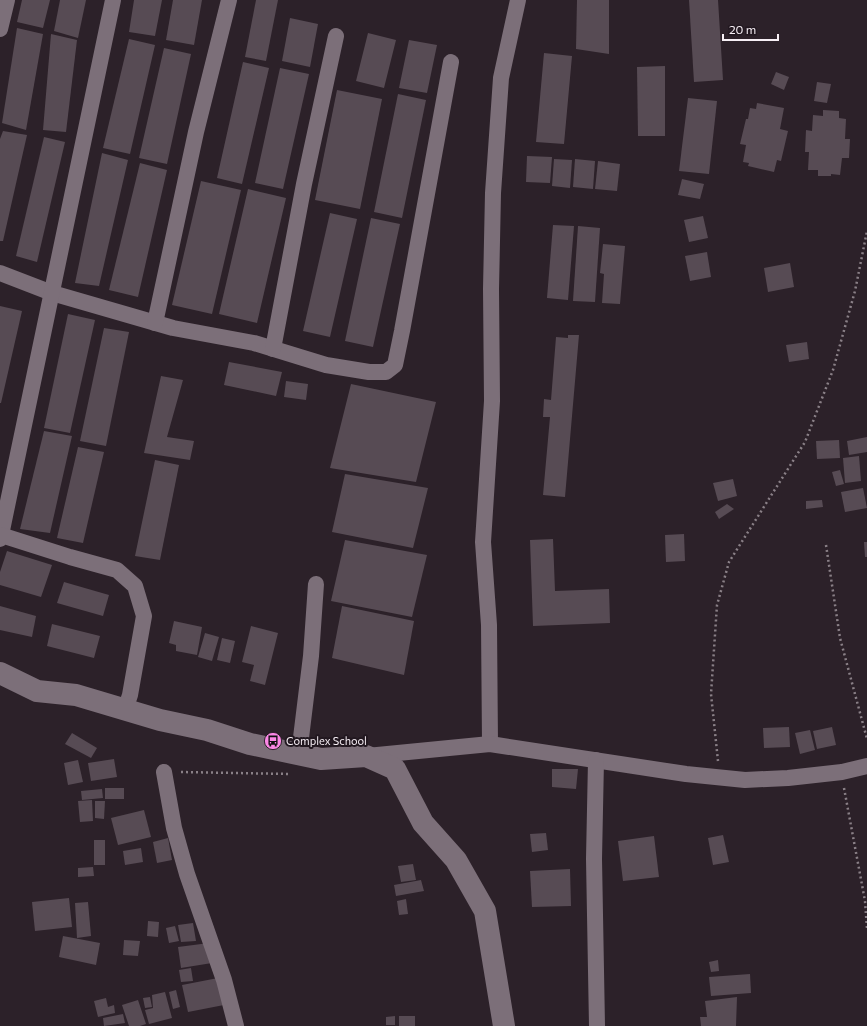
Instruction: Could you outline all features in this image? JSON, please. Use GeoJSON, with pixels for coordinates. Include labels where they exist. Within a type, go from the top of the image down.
{"type":"FeatureCollection","features":[{"type":"Feature","properties":{"kind":"main road"},"geometry":{"type":"LineString","coordinates":[[0,673],[37,691],[76,695],[160,720],[207,730],[250,744],[321,759],[366,756],[395,769],[423,823],[456,860],[485,911],[504,1026]]}},
{"type":"Feature","properties":{"kind":"street"},"geometry":{"type":"LineString","coordinates":[[0,30],[7,0]]}},
{"type":"Feature","properties":{"kind":"street"},"geometry":{"type":"LineString","coordinates":[[113,0],[0,536],[117,570],[135,586],[144,616],[130,695],[125,710]]}},
{"type":"Feature","properties":{"kind":"street"},"geometry":{"type":"LineString","coordinates":[[155,323],[196,132],[229,0]]}},
{"type":"Feature","properties":{"kind":"street"},"geometry":{"type":"LineString","coordinates":[[490,744],[489,625],[483,542],[492,401],[491,289],[494,193],[501,78],[518,0]]}},
{"type":"Feature","properties":{"kind":"street"},"geometry":{"type":"LineString","coordinates":[[273,349],[304,184],[336,36]]}},
{"type":"Feature","properties":{"kind":"street"},"geometry":{"type":"LineString","coordinates":[[0,273],[52,293],[173,328],[254,343],[326,365],[369,372],[386,372],[395,365],[451,62]]}},
{"type":"Feature","properties":{"kind":"street"},"geometry":{"type":"LineString","coordinates":[[299,754],[311,656],[316,584]]}},
{"type":"Feature","properties":{"kind":"street"},"geometry":{"type":"LineString","coordinates":[[366,756],[490,744],[686,774],[745,780],[774,779],[842,772],[867,766]]}},
{"type":"Feature","properties":{"kind":"street"},"geometry":{"type":"LineString","coordinates":[[596,760],[594,859],[597,1026]]}},
{"type":"Feature","properties":{"kind":"street"},"geometry":{"type":"LineString","coordinates":[[164,772],[174,828],[187,874],[224,980],[236,1026]]}},
{"type":"Feature","properties":{"kind":"path"},"geometry":{"type":"LineString","coordinates":[[720,777],[711,694],[717,605],[729,562],[805,442],[833,370],[855,291],[867,231]]}},
{"type":"Feature","properties":{"kind":"path"},"geometry":{"type":"LineString","coordinates":[[826,546],[840,638],[867,739]]}},
{"type":"Feature","properties":{"kind":"path"},"geometry":{"type":"LineString","coordinates":[[164,772],[302,774],[299,754]]}},
{"type":"Feature","properties":{"kind":"path"},"geometry":{"type":"LineString","coordinates":[[842,772],[865,902],[867,929]]}},
{"type":"Feature","properties":{"kind":"building"},"geometry":{"type":"Polygon","coordinates":[[[22,0],[50,0],[43,28],[17,22],[22,0]]]}},
{"type":"Feature","properties":{"kind":"building"},"geometry":{"type":"Polygon","coordinates":[[[60,0],[86,0],[78,38],[54,31],[60,0]]]}},
{"type":"Feature","properties":{"kind":"building"},"geometry":{"type":"Polygon","coordinates":[[[134,0],[162,0],[155,36],[129,32],[134,0]]]}},
{"type":"Feature","properties":{"kind":"building"},"geometry":{"type":"Polygon","coordinates":[[[173,0],[202,0],[194,45],[166,40],[173,0]]]}},
{"type":"Feature","properties":{"kind":"building"},"geometry":{"type":"Polygon","coordinates":[[[256,0],[278,0],[266,61],[245,57],[256,0]]]}},
{"type":"Feature","properties":{"kind":"building"},"geometry":{"type":"Polygon","coordinates":[[[577,0],[609,0],[609,54],[576,49],[577,0]]]}},
{"type":"Feature","properties":{"kind":"building"},"geometry":{"type":"Polygon","coordinates":[[[689,0],[718,0],[723,80],[694,82],[689,0]]]}},
{"type":"Feature","properties":{"kind":"building"},"geometry":{"type":"Polygon","coordinates":[[[290,18],[318,24],[310,67],[282,61],[290,18]]]}},
{"type":"Feature","properties":{"kind":"building"},"geometry":{"type":"Polygon","coordinates":[[[17,28],[43,34],[26,130],[2,123],[17,28]]]}},
{"type":"Feature","properties":{"kind":"building"},"geometry":{"type":"Polygon","coordinates":[[[368,33],[396,40],[384,88],[356,81],[368,33]]]}},
{"type":"Feature","properties":{"kind":"building"},"geometry":{"type":"Polygon","coordinates":[[[51,34],[77,40],[66,132],[43,130],[51,34]]]}},
{"type":"Feature","properties":{"kind":"building"},"geometry":{"type":"Polygon","coordinates":[[[129,39],[155,45],[130,154],[103,148],[129,39]]]}},
{"type":"Feature","properties":{"kind":"building"},"geometry":{"type":"Polygon","coordinates":[[[409,40],[437,45],[427,93],[399,88],[409,40]]]}},
{"type":"Feature","properties":{"kind":"building"},"geometry":{"type":"Polygon","coordinates":[[[164,48],[191,54],[167,164],[139,158],[164,48]]]}},
{"type":"Feature","properties":{"kind":"building"},"geometry":{"type":"Polygon","coordinates":[[[544,53],[572,56],[564,144],[536,142],[544,53]]]}},
{"type":"Feature","properties":{"kind":"building"},"geometry":{"type":"Polygon","coordinates":[[[243,62],[269,68],[242,184],[217,178],[243,62]]]}},
{"type":"Feature","properties":{"kind":"building"},"geometry":{"type":"Polygon","coordinates":[[[665,66],[665,136],[638,136],[637,67],[665,66]]]}},
{"type":"Feature","properties":{"kind":"building"},"geometry":{"type":"Polygon","coordinates":[[[280,68],[309,74],[283,189],[255,183],[280,68]]]}},
{"type":"Feature","properties":{"kind":"building"},"geometry":{"type":"Polygon","coordinates":[[[776,72],[789,77],[784,90],[771,84],[776,72]]]}},
{"type":"Feature","properties":{"kind":"building"},"geometry":{"type":"Polygon","coordinates":[[[817,82],[831,84],[827,103],[814,101],[817,82]]]}},
{"type":"Feature","properties":{"kind":"building"},"geometry":{"type":"Polygon","coordinates":[[[337,90],[382,99],[360,209],[315,200],[337,90]]]}},
{"type":"Feature","properties":{"kind":"building"},"geometry":{"type":"Polygon","coordinates":[[[398,94],[426,100],[402,218],[374,212],[398,94]]]}},
{"type":"Feature","properties":{"kind":"building"},"geometry":{"type":"Polygon","coordinates":[[[688,98],[717,101],[709,174],[679,171],[688,98]]]}},
{"type":"Feature","properties":{"kind":"building"},"geometry":{"type":"Polygon","coordinates":[[[757,103],[784,108],[780,129],[788,131],[781,161],[777,160],[774,172],[748,166],[749,163],[743,162],[746,145],[740,144],[750,108],[756,109],[757,103]]]}},
{"type":"Feature","properties":{"kind":"building"},"geometry":{"type":"Polygon","coordinates":[[[823,110],[839,111],[839,118],[846,119],[845,139],[850,139],[849,158],[842,158],[840,175],[831,174],[831,176],[818,176],[818,170],[808,170],[809,152],[805,152],[806,130],[812,131],[813,115],[823,116],[823,110]]]}},
{"type":"Feature","properties":{"kind":"building"},"geometry":{"type":"Polygon","coordinates":[[[3,131],[27,135],[3,241],[0,241],[0,139],[3,131]]]}},
{"type":"Feature","properties":{"kind":"building"},"geometry":{"type":"Polygon","coordinates":[[[44,137],[65,142],[37,262],[16,256],[44,137]]]}},
{"type":"Feature","properties":{"kind":"building"},"geometry":{"type":"Polygon","coordinates":[[[102,153],[128,160],[99,286],[75,283],[102,153]]]}},
{"type":"Feature","properties":{"kind":"building"},"geometry":{"type":"Polygon","coordinates":[[[527,156],[552,157],[550,183],[526,182],[527,156]]]}},
{"type":"Feature","properties":{"kind":"building"},"geometry":{"type":"Polygon","coordinates":[[[554,159],[572,160],[570,188],[552,186],[554,159]]]}},
{"type":"Feature","properties":{"kind":"building"},"geometry":{"type":"Polygon","coordinates":[[[575,159],[595,161],[593,189],[573,187],[575,159]]]}},
{"type":"Feature","properties":{"kind":"building"},"geometry":{"type":"Polygon","coordinates":[[[598,161],[620,164],[617,191],[595,189],[598,161]]]}},
{"type":"Feature","properties":{"kind":"building"},"geometry":{"type":"Polygon","coordinates":[[[140,163],[167,170],[138,297],[109,290],[140,163]]]}},
{"type":"Feature","properties":{"kind":"building"},"geometry":{"type":"Polygon","coordinates":[[[682,179],[704,184],[700,199],[678,195],[682,179]]]}},
{"type":"Feature","properties":{"kind":"building"},"geometry":{"type":"Polygon","coordinates":[[[201,181],[241,190],[212,314],[172,305],[201,181]]]}},
{"type":"Feature","properties":{"kind":"building"},"geometry":{"type":"Polygon","coordinates":[[[248,189],[286,198],[257,323],[219,314],[248,189]]]}},
{"type":"Feature","properties":{"kind":"building"},"geometry":{"type":"Polygon","coordinates":[[[330,213],[357,219],[330,337],[303,331],[330,213]]]}},
{"type":"Feature","properties":{"kind":"building"},"geometry":{"type":"Polygon","coordinates":[[[703,216],[708,238],[689,242],[684,220],[703,216]]]}},
{"type":"Feature","properties":{"kind":"building"},"geometry":{"type":"Polygon","coordinates":[[[371,218],[400,224],[373,347],[345,341],[371,218]]]}},
{"type":"Feature","properties":{"kind":"building"},"geometry":{"type":"Polygon","coordinates":[[[553,225],[574,226],[568,300],[547,298],[553,225]]]}},
{"type":"Feature","properties":{"kind":"building"},"geometry":{"type":"Polygon","coordinates":[[[578,226],[600,228],[595,302],[573,301],[578,226]]]}},
{"type":"Feature","properties":{"kind":"building"},"geometry":{"type":"Polygon","coordinates":[[[603,244],[625,246],[620,304],[602,303],[604,274],[600,273],[603,244]]]}},
{"type":"Feature","properties":{"kind":"building"},"geometry":{"type":"Polygon","coordinates":[[[707,252],[711,277],[690,281],[685,256],[707,252]]]}},
{"type":"Feature","properties":{"kind":"building"},"geometry":{"type":"Polygon","coordinates":[[[790,263],[794,287],[768,292],[764,268],[790,263]]]}},
{"type":"Feature","properties":{"kind":"building"},"geometry":{"type":"Polygon","coordinates":[[[0,306],[22,311],[1,403],[0,403],[0,306]]]}},
{"type":"Feature","properties":{"kind":"building"},"geometry":{"type":"Polygon","coordinates":[[[68,314],[95,320],[70,433],[44,428],[68,314]]]}},
{"type":"Feature","properties":{"kind":"building"},"geometry":{"type":"Polygon","coordinates":[[[104,328],[129,332],[106,446],[80,441],[104,328]]]}},
{"type":"Feature","properties":{"kind":"building"},"geometry":{"type":"Polygon","coordinates":[[[568,335],[579,335],[565,497],[543,495],[550,417],[543,417],[544,399],[551,400],[556,337],[568,338],[568,335]]]}},
{"type":"Feature","properties":{"kind":"building"},"geometry":{"type":"Polygon","coordinates":[[[807,342],[809,359],[789,362],[786,345],[807,342]]]}},
{"type":"Feature","properties":{"kind":"building"},"geometry":{"type":"Polygon","coordinates":[[[229,362],[282,372],[276,396],[224,385],[229,362]]]}},
{"type":"Feature","properties":{"kind":"building"},"geometry":{"type":"Polygon","coordinates":[[[161,376],[183,380],[167,437],[194,441],[190,460],[144,453],[161,376]]]}},
{"type":"Feature","properties":{"kind":"building"},"geometry":{"type":"Polygon","coordinates":[[[286,381],[308,384],[306,400],[284,397],[286,381]]]}},
{"type":"Feature","properties":{"kind":"building"},"geometry":{"type":"Polygon","coordinates":[[[351,384],[436,402],[416,482],[330,468],[351,384]]]}},
{"type":"Feature","properties":{"kind":"building"},"geometry":{"type":"Polygon","coordinates":[[[44,431],[72,436],[50,533],[20,529],[44,431]]]}},
{"type":"Feature","properties":{"kind":"building"},"geometry":{"type":"Polygon","coordinates":[[[867,437],[867,452],[849,455],[847,441],[867,437]]]}},
{"type":"Feature","properties":{"kind":"building"},"geometry":{"type":"Polygon","coordinates":[[[839,440],[840,458],[817,459],[816,441],[839,440]]]}},
{"type":"Feature","properties":{"kind":"building"},"geometry":{"type":"Polygon","coordinates":[[[78,447],[104,452],[83,543],[57,538],[78,447]]]}},
{"type":"Feature","properties":{"kind":"building"},"geometry":{"type":"Polygon","coordinates":[[[859,456],[861,481],[845,483],[843,458],[859,456]]]}},
{"type":"Feature","properties":{"kind":"building"},"geometry":{"type":"Polygon","coordinates":[[[155,460],[179,465],[160,560],[135,556],[155,460]]]}},
{"type":"Feature","properties":{"kind":"building"},"geometry":{"type":"Polygon","coordinates":[[[840,470],[844,484],[836,486],[832,472],[840,470]]]}},
{"type":"Feature","properties":{"kind":"building"},"geometry":{"type":"Polygon","coordinates":[[[345,474],[428,488],[413,548],[332,532],[345,474]]]}},
{"type":"Feature","properties":{"kind":"building"},"geometry":{"type":"Polygon","coordinates":[[[733,479],[737,496],[718,501],[713,483],[733,479]]]}},
{"type":"Feature","properties":{"kind":"building"},"geometry":{"type":"Polygon","coordinates":[[[863,488],[867,508],[845,512],[841,492],[863,488]]]}},
{"type":"Feature","properties":{"kind":"building"},"geometry":{"type":"Polygon","coordinates":[[[822,500],[823,507],[806,509],[806,501],[822,500]]]}},
{"type":"Feature","properties":{"kind":"building"},"geometry":{"type":"Polygon","coordinates":[[[727,504],[734,509],[719,519],[715,512],[727,504]]]}},
{"type":"Feature","properties":{"kind":"building"},"geometry":{"type":"Polygon","coordinates":[[[684,534],[685,561],[666,562],[665,535],[684,534]]]}},
{"type":"Feature","properties":{"kind":"building"},"geometry":{"type":"Polygon","coordinates":[[[553,539],[555,591],[609,589],[610,623],[533,626],[530,540],[553,539]]]}},
{"type":"Feature","properties":{"kind":"building"},"geometry":{"type":"Polygon","coordinates":[[[345,540],[427,555],[412,617],[331,601],[345,540]]]}},
{"type":"Feature","properties":{"kind":"building"},"geometry":{"type":"Polygon","coordinates":[[[864,542],[867,542],[867,557],[865,557],[864,542]]]}},
{"type":"Feature","properties":{"kind":"building"},"geometry":{"type":"Polygon","coordinates":[[[7,551],[52,565],[41,597],[0,585],[0,572],[7,551]]]}},
{"type":"Feature","properties":{"kind":"building"},"geometry":{"type":"Polygon","coordinates":[[[64,582],[109,595],[103,616],[57,603],[64,582]]]}},
{"type":"Feature","properties":{"kind":"building"},"geometry":{"type":"Polygon","coordinates":[[[0,606],[36,616],[32,637],[0,630],[0,606]]]}},
{"type":"Feature","properties":{"kind":"building"},"geometry":{"type":"Polygon","coordinates":[[[342,606],[414,621],[404,675],[332,658],[342,606]]]}},
{"type":"Feature","properties":{"kind":"building"},"geometry":{"type":"Polygon","coordinates":[[[174,621],[202,627],[197,655],[176,651],[176,645],[169,643],[174,621]]]}},
{"type":"Feature","properties":{"kind":"building"},"geometry":{"type":"Polygon","coordinates":[[[52,624],[100,636],[94,658],[47,646],[52,624]]]}},
{"type":"Feature","properties":{"kind":"building"},"geometry":{"type":"Polygon","coordinates":[[[251,626],[278,633],[265,685],[250,681],[254,665],[242,662],[251,626]]]}},
{"type":"Feature","properties":{"kind":"building"},"geometry":{"type":"Polygon","coordinates":[[[205,633],[219,637],[212,661],[198,657],[205,633]]]}},
{"type":"Feature","properties":{"kind":"building"},"geometry":{"type":"Polygon","coordinates":[[[222,638],[235,641],[230,663],[217,660],[222,638]]]}},
{"type":"Feature","properties":{"kind":"building"},"geometry":{"type":"Polygon","coordinates":[[[789,727],[790,747],[764,748],[763,728],[789,727]]]}},
{"type":"Feature","properties":{"kind":"building"},"geometry":{"type":"Polygon","coordinates":[[[832,727],[836,745],[817,749],[813,731],[832,727]]]}},
{"type":"Feature","properties":{"kind":"building"},"geometry":{"type":"Polygon","coordinates":[[[810,730],[815,750],[800,754],[795,733],[810,730]]]}},
{"type":"Feature","properties":{"kind":"building"},"geometry":{"type":"Polygon","coordinates":[[[72,733],[97,748],[91,758],[65,744],[72,733]]]}},
{"type":"Feature","properties":{"kind":"building"},"geometry":{"type":"Polygon","coordinates":[[[114,759],[117,777],[91,781],[88,763],[114,759]]]}},
{"type":"Feature","properties":{"kind":"building"},"geometry":{"type":"Polygon","coordinates":[[[78,760],[83,782],[68,785],[64,763],[78,760]]]}},
{"type":"Feature","properties":{"kind":"building"},"geometry":{"type":"Polygon","coordinates":[[[552,769],[578,769],[576,789],[552,787],[552,769]]]}},
{"type":"Feature","properties":{"kind":"building"},"geometry":{"type":"Polygon","coordinates":[[[105,788],[124,788],[124,799],[105,799],[105,788]]]}},
{"type":"Feature","properties":{"kind":"building"},"geometry":{"type":"Polygon","coordinates":[[[102,789],[103,798],[82,800],[81,791],[102,789]]]}},
{"type":"Feature","properties":{"kind":"building"},"geometry":{"type":"Polygon","coordinates":[[[92,800],[93,821],[80,822],[78,801],[92,800]]]}},
{"type":"Feature","properties":{"kind":"building"},"geometry":{"type":"Polygon","coordinates":[[[95,801],[105,801],[104,819],[95,818],[95,801]]]}},
{"type":"Feature","properties":{"kind":"building"},"geometry":{"type":"Polygon","coordinates":[[[144,810],[151,837],[118,845],[111,818],[144,810]]]}},
{"type":"Feature","properties":{"kind":"building"},"geometry":{"type":"Polygon","coordinates":[[[546,833],[548,850],[532,852],[530,834],[546,833]]]}},
{"type":"Feature","properties":{"kind":"building"},"geometry":{"type":"Polygon","coordinates":[[[723,835],[729,862],[713,865],[708,838],[723,835]]]}},
{"type":"Feature","properties":{"kind":"building"},"geometry":{"type":"Polygon","coordinates":[[[654,836],[659,877],[623,881],[618,841],[654,836]]]}},
{"type":"Feature","properties":{"kind":"building"},"geometry":{"type":"Polygon","coordinates":[[[168,838],[172,860],[157,863],[153,842],[168,838]]]}},
{"type":"Feature","properties":{"kind":"building"},"geometry":{"type":"Polygon","coordinates":[[[94,840],[105,840],[105,865],[94,865],[94,840]]]}},
{"type":"Feature","properties":{"kind":"building"},"geometry":{"type":"Polygon","coordinates":[[[141,848],[143,862],[125,865],[123,851],[141,848]]]}},
{"type":"Feature","properties":{"kind":"building"},"geometry":{"type":"Polygon","coordinates":[[[413,864],[416,880],[401,882],[398,866],[413,864]]]}},
{"type":"Feature","properties":{"kind":"building"},"geometry":{"type":"Polygon","coordinates":[[[93,867],[94,876],[78,877],[78,868],[93,867]]]}},
{"type":"Feature","properties":{"kind":"building"},"geometry":{"type":"Polygon","coordinates":[[[570,869],[571,906],[532,907],[530,871],[570,869]]]}},
{"type":"Feature","properties":{"kind":"building"},"geometry":{"type":"Polygon","coordinates":[[[421,880],[424,891],[396,896],[394,885],[421,880]]]}},
{"type":"Feature","properties":{"kind":"building"},"geometry":{"type":"Polygon","coordinates":[[[69,898],[72,927],[35,931],[32,902],[69,898]]]}},
{"type":"Feature","properties":{"kind":"building"},"geometry":{"type":"Polygon","coordinates":[[[406,899],[408,914],[399,915],[397,901],[406,899]]]}},
{"type":"Feature","properties":{"kind":"building"},"geometry":{"type":"Polygon","coordinates":[[[88,902],[91,936],[77,938],[75,903],[88,902]]]}},
{"type":"Feature","properties":{"kind":"building"},"geometry":{"type":"Polygon","coordinates":[[[148,921],[159,922],[158,937],[147,936],[148,921]]]}},
{"type":"Feature","properties":{"kind":"building"},"geometry":{"type":"Polygon","coordinates":[[[193,923],[196,941],[181,942],[178,925],[193,923]]]}},
{"type":"Feature","properties":{"kind":"building"},"geometry":{"type":"Polygon","coordinates":[[[175,926],[179,941],[169,943],[166,928],[175,926]]]}},
{"type":"Feature","properties":{"kind":"building"},"geometry":{"type":"Polygon","coordinates":[[[63,936],[100,943],[96,965],[59,957],[63,936]]]}},
{"type":"Feature","properties":{"kind":"building"},"geometry":{"type":"Polygon","coordinates":[[[124,940],[140,941],[138,956],[123,955],[124,940]]]}},
{"type":"Feature","properties":{"kind":"building"},"geometry":{"type":"Polygon","coordinates":[[[209,943],[212,963],[181,968],[178,947],[209,943]]]}},
{"type":"Feature","properties":{"kind":"building"},"geometry":{"type":"Polygon","coordinates":[[[718,960],[719,971],[711,972],[709,962],[718,960]]]}},
{"type":"Feature","properties":{"kind":"building"},"geometry":{"type":"Polygon","coordinates":[[[191,968],[193,981],[181,982],[179,970],[191,968]]]}},
{"type":"Feature","properties":{"kind":"building"},"geometry":{"type":"Polygon","coordinates":[[[750,974],[751,993],[711,996],[709,977],[750,974]]]}},
{"type":"Feature","properties":{"kind":"building"},"geometry":{"type":"Polygon","coordinates":[[[218,978],[224,1005],[188,1012],[182,985],[218,978]]]}},
{"type":"Feature","properties":{"kind":"building"},"geometry":{"type":"Polygon","coordinates":[[[176,990],[180,1007],[173,1009],[169,992],[176,990]]]}},
{"type":"Feature","properties":{"kind":"building"},"geometry":{"type":"Polygon","coordinates":[[[165,992],[172,1018],[149,1024],[145,1010],[153,1008],[152,995],[165,992]]]}},
{"type":"Feature","properties":{"kind":"building"},"geometry":{"type":"Polygon","coordinates":[[[150,997],[152,1007],[145,1008],[143,998],[150,997]]]}},
{"type":"Feature","properties":{"kind":"building"},"geometry":{"type":"Polygon","coordinates":[[[737,997],[736,1026],[701,1026],[700,1017],[707,1017],[705,1001],[737,997]]]}},
{"type":"Feature","properties":{"kind":"building"},"geometry":{"type":"Polygon","coordinates":[[[106,998],[108,1007],[114,1005],[115,1013],[98,1017],[94,1001],[106,998]]]}},
{"type":"Feature","properties":{"kind":"building"},"geometry":{"type":"Polygon","coordinates":[[[138,1000],[146,1024],[140,1026],[129,1026],[122,1005],[138,1000]]]}},
{"type":"Feature","properties":{"kind":"building"},"geometry":{"type":"Polygon","coordinates":[[[123,1014],[125,1023],[104,1026],[103,1018],[123,1014]]]}},
{"type":"Feature","properties":{"kind":"building"},"geometry":{"type":"Polygon","coordinates":[[[395,1016],[395,1025],[386,1025],[386,1017],[395,1016]]]}},
{"type":"Feature","properties":{"kind":"building"},"geometry":{"type":"Polygon","coordinates":[[[399,1016],[415,1016],[415,1026],[399,1026],[399,1016]]]}},
{"type":"Feature","properties":{"kind":"place","name":"Complex School"},"geometry":{"type":"Point","coordinates":[273,741]}}]}
